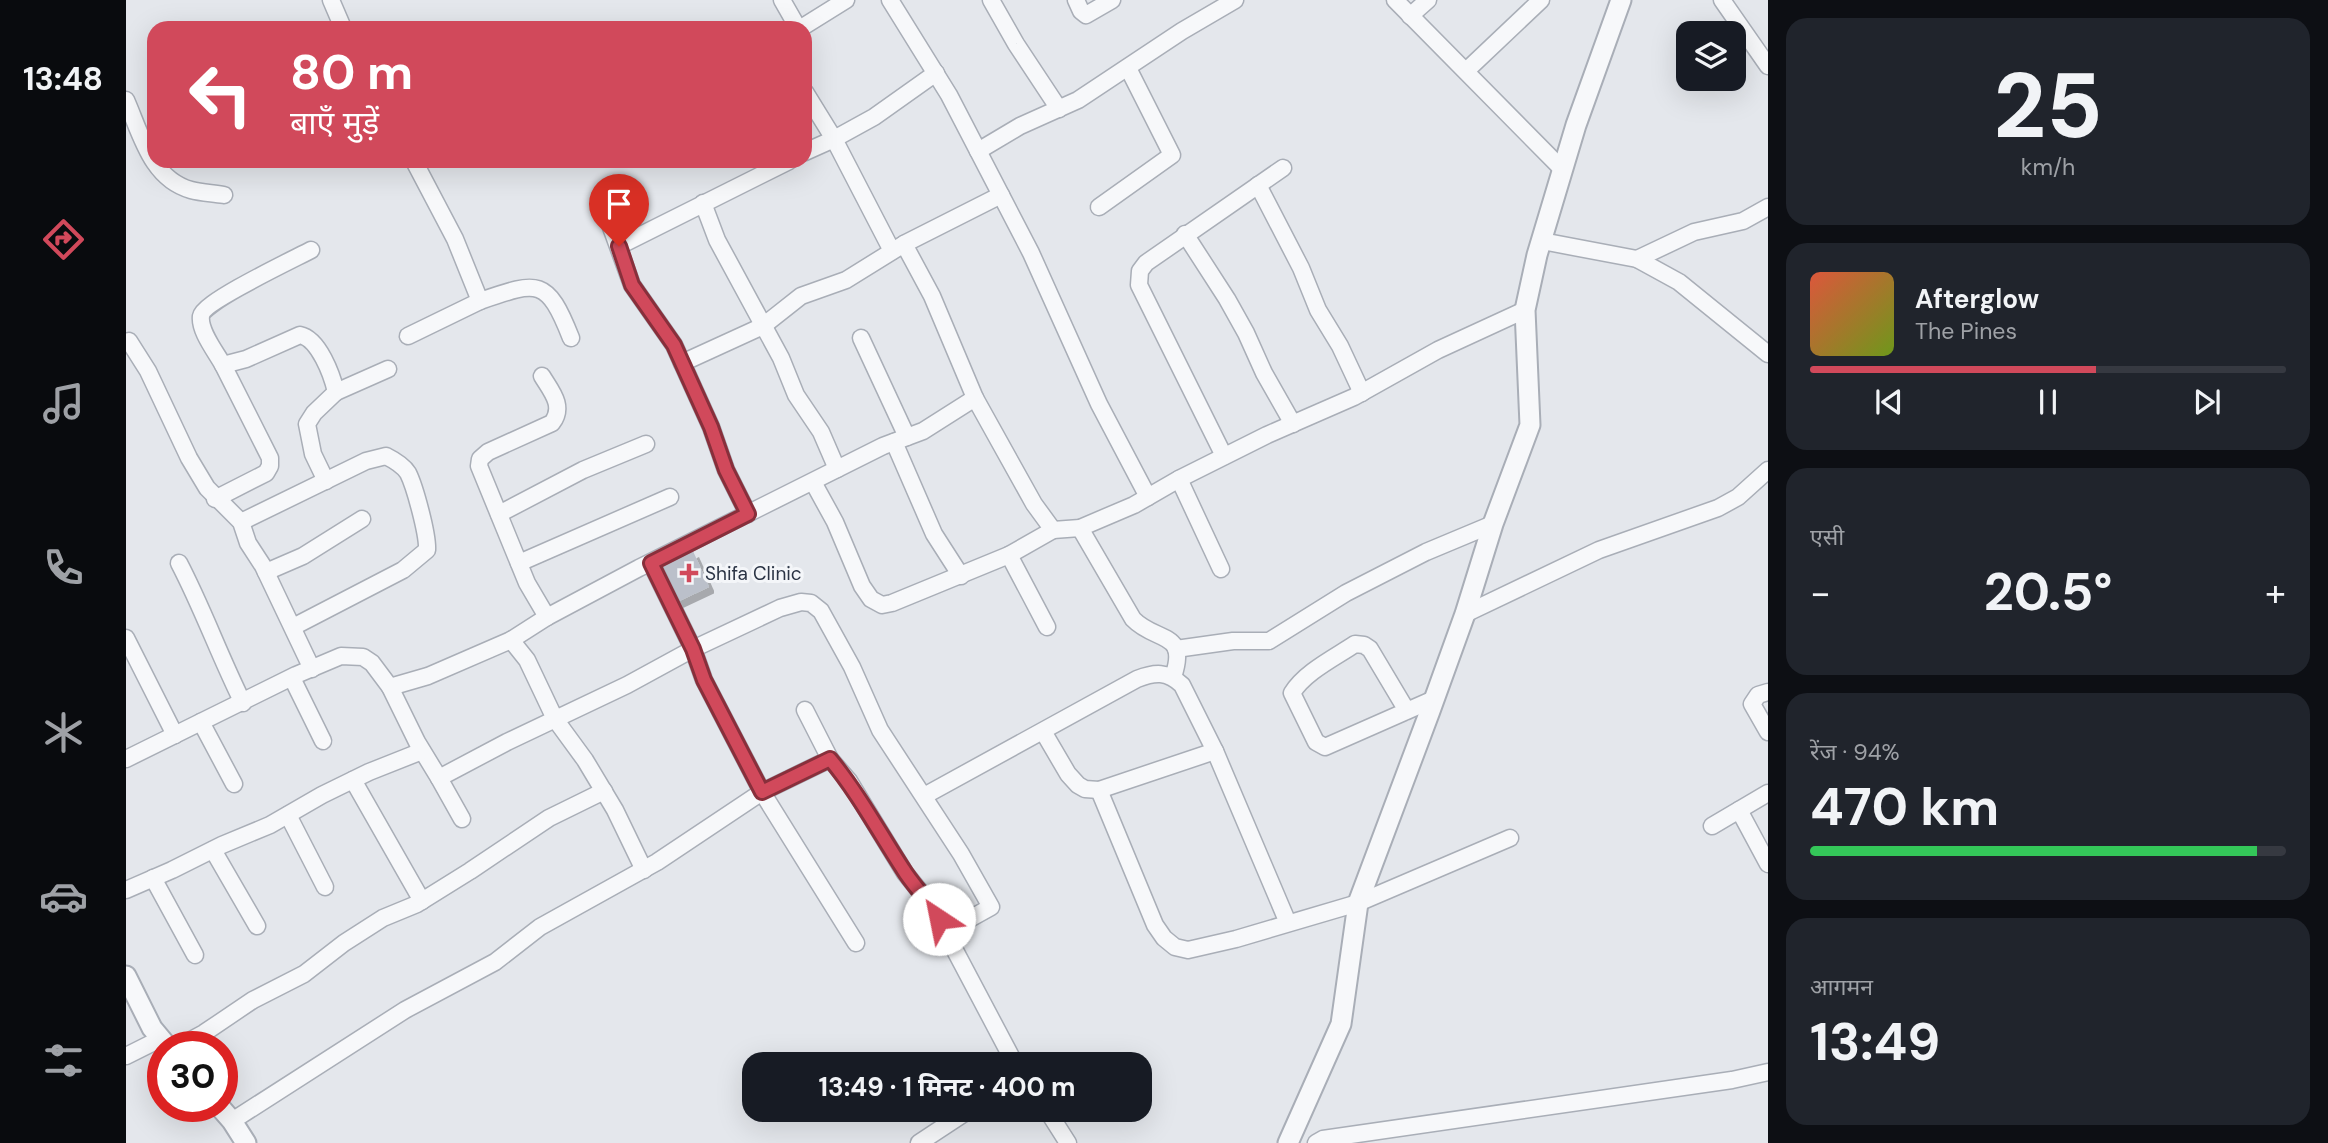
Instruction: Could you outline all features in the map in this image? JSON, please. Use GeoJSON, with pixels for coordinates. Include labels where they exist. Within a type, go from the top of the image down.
{"type":"FeatureCollection","features":[{"type":"Feature","properties":{"kind":"street"},"geometry":{"type":"LineString","coordinates":[[331,0],[340,21]]}},
{"type":"Feature","properties":{"kind":"street"},"geometry":{"type":"LineString","coordinates":[[782,0],[796,21]]}},
{"type":"Feature","properties":{"kind":"street"},"geometry":{"type":"LineString","coordinates":[[812,21],[846,0]]}},
{"type":"Feature","properties":{"kind":"street"},"geometry":{"type":"LineString","coordinates":[[890,0],[936,74],[1001,195],[1031,253],[1099,404],[1148,497]]}},
{"type":"Feature","properties":{"kind":"street"},"geometry":{"type":"LineString","coordinates":[[990,0],[1059,109]]}},
{"type":"Feature","properties":{"kind":"street"},"geometry":{"type":"LineString","coordinates":[[1076,0],[1086,15],[1112,0]]}},
{"type":"Feature","properties":{"kind":"street"},"geometry":{"type":"LineString","coordinates":[[978,151],[1020,126],[1078,100],[1235,0]]}},
{"type":"Feature","properties":{"kind":"street"},"geometry":{"type":"LineString","coordinates":[[1395,0],[1563,170]]}},
{"type":"Feature","properties":{"kind":"street"},"geometry":{"type":"LineString","coordinates":[[1410,16],[1427,0]]}},
{"type":"Feature","properties":{"kind":"street"},"geometry":{"type":"LineString","coordinates":[[1466,71],[1541,0]]}},
{"type":"Feature","properties":{"kind":"street"},"geometry":{"type":"LineString","coordinates":[[1288,1143],[1341,1024],[1358,903],[1465,614],[1493,524],[1530,425],[1525,310],[1537,255],[1563,170],[1601,50],[1621,0]]}},
{"type":"Feature","properties":{"kind":"street"},"geometry":{"type":"LineString","coordinates":[[1722,0],[1768,66]]}},
{"type":"Feature","properties":{"kind":"street"},"geometry":{"type":"LineString","coordinates":[[1099,207],[1172,155],[1128,68]]}},
{"type":"Feature","properties":{"kind":"street"},"geometry":{"type":"LineString","coordinates":[[812,149],[874,117],[936,74]]}},
{"type":"Feature","properties":{"kind":"street"},"geometry":{"type":"LineString","coordinates":[[126,100],[147,152]]}},
{"type":"Feature","properties":{"kind":"street"},"geometry":{"type":"LineString","coordinates":[[812,103],[898,248],[932,296],[975,398],[1034,505],[1053,530]]}},
{"type":"Feature","properties":{"kind":"street"},"geometry":{"type":"LineString","coordinates":[[159,168],[172,181],[190,190],[224,195]]}},
{"type":"Feature","properties":{"kind":"street"},"geometry":{"type":"LineString","coordinates":[[418,168],[455,239],[480,301]]}},
{"type":"Feature","properties":{"kind":"street"},"geometry":{"type":"LineString","coordinates":[[619,246],[775,168]]}},
{"type":"Feature","properties":{"kind":"street"},"geometry":{"type":"LineString","coordinates":[[1224,456],[1139,285],[1140,271],[1146,263],[1185,234],[1283,168]]}},
{"type":"Feature","properties":{"kind":"street"},"geometry":{"type":"LineString","coordinates":[[1258,185],[1301,268],[1318,310],[1340,346],[1362,393]]}},
{"type":"Feature","properties":{"kind":"street"},"geometry":{"type":"LineString","coordinates":[[682,363],[764,326],[802,296],[846,280],[898,248],[1001,195]]}},
{"type":"Feature","properties":{"kind":"street"},"geometry":{"type":"LineString","coordinates":[[703,203],[717,240],[781,358],[796,395],[821,432],[837,469]]}},
{"type":"Feature","properties":{"kind":"street"},"geometry":{"type":"LineString","coordinates":[[1637,259],[1694,232],[1743,221],[1768,206]]}},
{"type":"Feature","properties":{"kind":"street"},"geometry":{"type":"LineString","coordinates":[[604,208],[632,285],[674,345],[711,427],[726,470],[748,514]]}},
{"type":"Feature","properties":{"kind":"street"},"geometry":{"type":"LineString","coordinates":[[1185,234],[1234,310],[1264,373],[1293,424]]}},
{"type":"Feature","properties":{"kind":"street"},"geometry":{"type":"LineString","coordinates":[[1542,241],[1637,259],[1679,282],[1768,354]]}},
{"type":"Feature","properties":{"kind":"street"},"geometry":{"type":"LineString","coordinates":[[215,499],[266,473],[270,458],[205,332],[200,317],[204,309],[311,250]]}},
{"type":"Feature","properties":{"kind":"street"},"geometry":{"type":"LineString","coordinates":[[408,336],[480,301],[515,289],[534,286],[545,290],[556,304],[571,338]]}},
{"type":"Feature","properties":{"kind":"street"},"geometry":{"type":"LineString","coordinates":[[813,482],[835,522],[862,586],[871,599],[882,604],[892,603],[1009,555],[1053,530],[1080,528],[1148,497],[1224,456],[1362,393],[1438,350],[1525,310]]}},
{"type":"Feature","properties":{"kind":"street"},"geometry":{"type":"LineString","coordinates":[[223,365],[246,359],[300,335],[308,337],[331,375],[336,392]]}},
{"type":"Feature","properties":{"kind":"street"},"geometry":{"type":"LineString","coordinates":[[861,338],[934,534],[961,576]]}},
{"type":"Feature","properties":{"kind":"street"},"geometry":{"type":"LineString","coordinates":[[129,341],[148,371],[189,458],[215,499],[241,522],[248,543],[266,572],[312,669]]}},
{"type":"Feature","properties":{"kind":"street"},"geometry":{"type":"LineString","coordinates":[[326,481],[313,454],[307,424],[314,413],[336,392],[388,369]]}},
{"type":"Feature","properties":{"kind":"street"},"geometry":{"type":"LineString","coordinates":[[542,376],[559,408],[557,416],[552,422],[506,442],[480,459],[479,466],[527,583],[547,617]]}},
{"type":"Feature","properties":{"kind":"street"},"geometry":{"type":"LineString","coordinates":[[390,687],[428,676],[511,640],[547,617],[651,563],[837,469],[922,430],[975,398]]}},
{"type":"Feature","properties":{"kind":"street"},"geometry":{"type":"LineString","coordinates":[[499,514],[583,470],[646,444]]}},
{"type":"Feature","properties":{"kind":"street"},"geometry":{"type":"LineString","coordinates":[[241,522],[366,461],[386,456],[408,472],[428,537],[427,550],[403,570],[293,627]]}},
{"type":"Feature","properties":{"kind":"street"},"geometry":{"type":"LineString","coordinates":[[1465,614],[1600,550],[1718,508],[1738,497],[1768,470]]}},
{"type":"Feature","properties":{"kind":"street"},"geometry":{"type":"LineString","coordinates":[[1178,480],[1221,569]]}},
{"type":"Feature","properties":{"kind":"street"},"geometry":{"type":"LineString","coordinates":[[519,563],[670,496]]}},
{"type":"Feature","properties":{"kind":"street"},"geometry":{"type":"LineString","coordinates":[[266,572],[303,555],[362,519]]}},
{"type":"Feature","properties":{"kind":"street"},"geometry":{"type":"LineString","coordinates":[[1176,649],[1233,641],[1269,641],[1346,593],[1426,552],[1493,524]]}},
{"type":"Feature","properties":{"kind":"street"},"geometry":{"type":"LineString","coordinates":[[1080,528],[1133,619],[1141,628],[1162,635],[1176,649],[1179,659],[1173,677]]}},
{"type":"Feature","properties":{"kind":"street"},"geometry":{"type":"LineString","coordinates":[[1009,555],[1047,627]]}},
{"type":"Feature","properties":{"kind":"street"},"geometry":{"type":"LineString","coordinates":[[651,563],[693,649],[704,680],[762,792],[856,943]]}},
{"type":"Feature","properties":{"kind":"street"},"geometry":{"type":"LineString","coordinates":[[179,564],[243,703]]}},
{"type":"Feature","properties":{"kind":"street"},"geometry":{"type":"LineString","coordinates":[[439,778],[627,685],[693,649],[780,608],[801,601],[811,603],[821,611],[852,667],[880,730],[924,796],[991,907],[946,932]]}},
{"type":"Feature","properties":{"kind":"street"},"geometry":{"type":"LineString","coordinates":[[126,638],[175,735]]}},
{"type":"Feature","properties":{"kind":"street"},"geometry":{"type":"LineString","coordinates":[[511,640],[527,660],[555,719],[604,791],[644,870]]}},
{"type":"Feature","properties":{"kind":"street"},"geometry":{"type":"LineString","coordinates":[[1407,711],[1370,649],[1359,644],[1354,644],[1319,668],[1296,686],[1292,693],[1316,743],[1325,747],[1407,711],[1434,699]]}},
{"type":"Feature","properties":{"kind":"street"},"geometry":{"type":"LineString","coordinates":[[126,759],[341,656],[363,657],[372,663],[390,687],[422,751],[462,819]]}},
{"type":"Feature","properties":{"kind":"street"},"geometry":{"type":"LineString","coordinates":[[924,796],[1137,680],[1152,673],[1173,677],[1182,685],[1215,751],[1288,923]]}},
{"type":"Feature","properties":{"kind":"street"},"geometry":{"type":"LineString","coordinates":[[292,678],[323,741]]}},
{"type":"Feature","properties":{"kind":"street"},"geometry":{"type":"LineString","coordinates":[[1768,692],[1758,695],[1752,704],[1768,732]]}},
{"type":"Feature","properties":{"kind":"street"},"geometry":{"type":"LineString","coordinates":[[805,710],[830,759],[849,781],[905,873],[931,905],[1009,1052]]}},
{"type":"Feature","properties":{"kind":"street"},"geometry":{"type":"LineString","coordinates":[[201,722],[234,784]]}},
{"type":"Feature","properties":{"kind":"street"},"geometry":{"type":"LineString","coordinates":[[1044,733],[1068,774],[1085,789],[1099,790],[1215,751]]}},
{"type":"Feature","properties":{"kind":"street"},"geometry":{"type":"LineString","coordinates":[[126,890],[270,825],[353,780],[422,751]]}},
{"type":"Feature","properties":{"kind":"street"},"geometry":{"type":"LineString","coordinates":[[238,1106],[405,1010],[495,962],[540,927],[644,870],[762,792],[830,759]]}},
{"type":"Feature","properties":{"kind":"street"},"geometry":{"type":"LineString","coordinates":[[353,780],[422,901]]}},
{"type":"Feature","properties":{"kind":"street"},"geometry":{"type":"LineString","coordinates":[[1099,790],[1155,925],[1175,947],[1188,950],[1236,939],[1358,903],[1510,838]]}},
{"type":"Feature","properties":{"kind":"street"},"geometry":{"type":"LineString","coordinates":[[207,1031],[253,999],[304,974],[344,943],[383,918],[422,901],[517,841],[548,818],[604,791]]}},
{"type":"Feature","properties":{"kind":"street"},"geometry":{"type":"LineString","coordinates":[[1712,827],[1768,793]]}},
{"type":"Feature","properties":{"kind":"street"},"geometry":{"type":"LineString","coordinates":[[1739,810],[1768,864]]}},
{"type":"Feature","properties":{"kind":"street"},"geometry":{"type":"LineString","coordinates":[[288,815],[325,887]]}},
{"type":"Feature","properties":{"kind":"street"},"geometry":{"type":"LineString","coordinates":[[213,850],[257,926]]}},
{"type":"Feature","properties":{"kind":"street"},"geometry":{"type":"LineString","coordinates":[[153,878],[195,955]]}},
{"type":"Feature","properties":{"kind":"street"},"geometry":{"type":"LineString","coordinates":[[126,976],[154,1031]]}},
{"type":"Feature","properties":{"kind":"street"},"geometry":{"type":"LineString","coordinates":[[126,1056],[147,1049]]}},
{"type":"Feature","properties":{"kind":"street"},"geometry":{"type":"LineString","coordinates":[[1316,1143],[1323,1139],[1732,1080],[1768,1072]]}},
{"type":"Feature","properties":{"kind":"street"},"geometry":{"type":"LineString","coordinates":[[232,1122],[246,1143]]}},
{"type":"Feature","properties":{"kind":"street"},"geometry":{"type":"LineString","coordinates":[[919,1143],[951,1122]]}},
{"type":"Feature","properties":{"kind":"street"},"geometry":{"type":"LineString","coordinates":[[1054,1122],[1068,1143]]}},
{"type":"Feature","properties":{"kind":"building"},"geometry":{"type":"Polygon","coordinates":[[[693,551],[709,587],[675,603],[659,567],[693,551]]]}},
{"type":"Feature","properties":{"kind":"place","name":"Shifa Clinic"},"geometry":{"type":"Point","coordinates":[689,573]}},
{"type":"Feature","properties":{"kind":"route"},"geometry":{"type":"LineString","coordinates":[[619,246],[632,285],[674,345],[711,427],[726,470],[748,514],[651,563],[693,649],[704,680],[762,792],[830,759],[849,781],[905,873],[939,919]]}}]}
